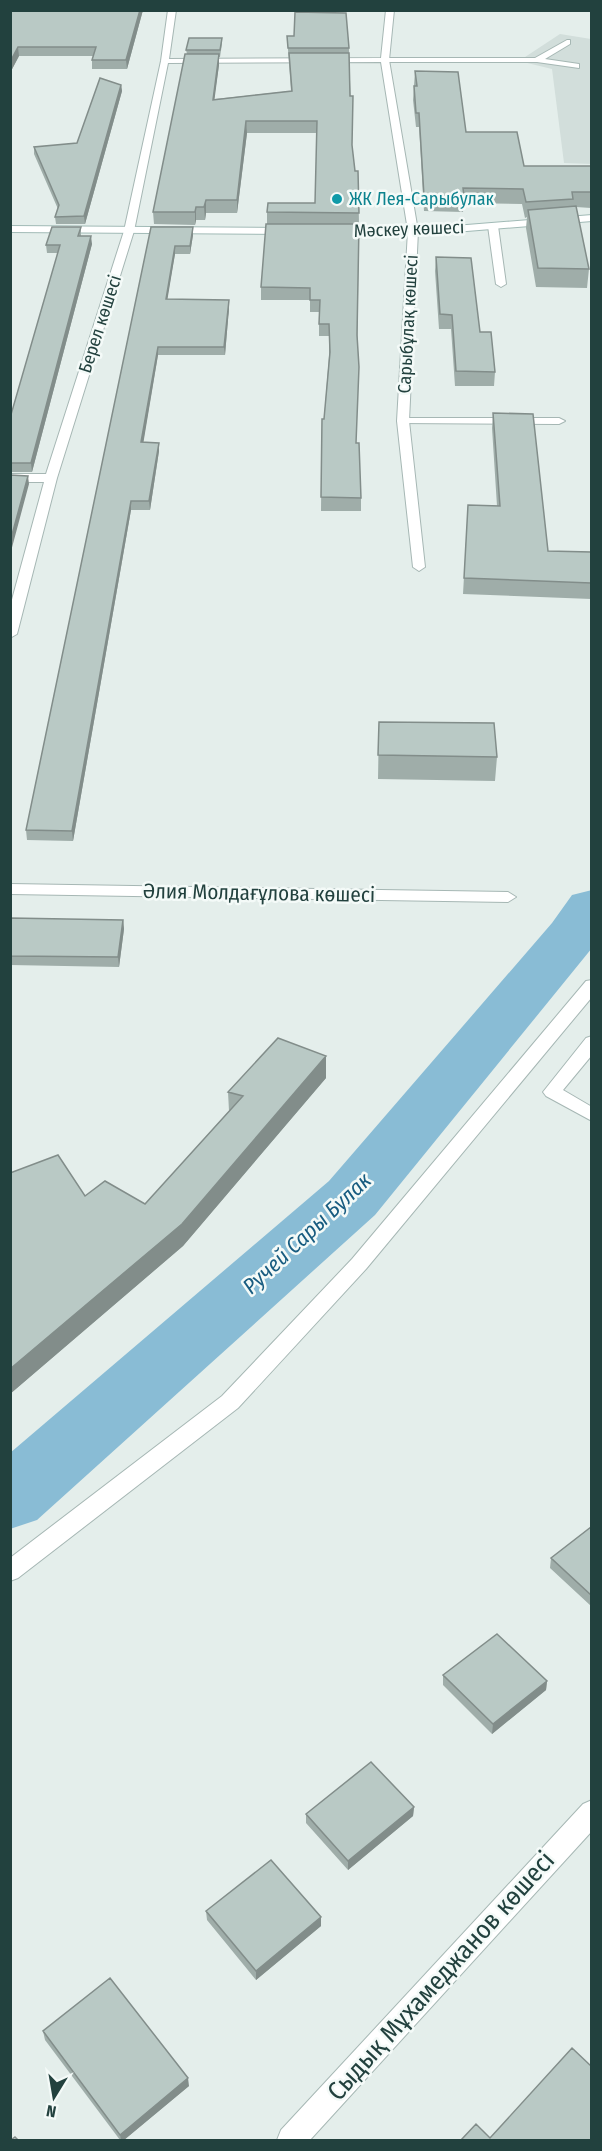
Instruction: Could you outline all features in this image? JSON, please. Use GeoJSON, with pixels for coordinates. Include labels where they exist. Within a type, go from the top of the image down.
{"type":"FeatureCollection","features":[{"type":"Feature","properties":{"kind":"street","name":"Берел көшесі"},"geometry":{"type":"LineString","coordinates":[[10,634],[51,478],[129,231],[165,61],[172,10]]}},
{"type":"Feature","properties":{"kind":"street","name":"Сарыбұлақ көшесі"},"geometry":{"type":"LineString","coordinates":[[390,10],[385,60],[414,231],[403,421],[419,567]]}},
{"type":"Feature","properties":{"kind":"street"},"geometry":{"type":"LineString","coordinates":[[537,60],[567,42]]}},
{"type":"Feature","properties":{"kind":"street"},"geometry":{"type":"LineString","coordinates":[[165,61],[537,60],[576,66]]}},
{"type":"Feature","properties":{"kind":"street","name":"Мәскеу көшесі"},"geometry":{"type":"LineString","coordinates":[[331,231],[414,231],[591,218]]}},
{"type":"Feature","properties":{"kind":"street"},"geometry":{"type":"LineString","coordinates":[[493,226],[501,284]]}},
{"type":"Feature","properties":{"kind":"street"},"geometry":{"type":"LineString","coordinates":[[10,229],[307,231]]}},
{"type":"Feature","properties":{"kind":"street"},"geometry":{"type":"LineString","coordinates":[[403,421],[559,421]]}},
{"type":"Feature","properties":{"kind":"street"},"geometry":{"type":"LineString","coordinates":[[10,478],[51,478]]}},
{"type":"Feature","properties":{"kind":"street","name":"Әлия Молдағұлова көшесі"},"geometry":{"type":"LineString","coordinates":[[10,889],[508,897]]}},
{"type":"Feature","properties":{"kind":"street"},"geometry":{"type":"LineString","coordinates":[[10,1571],[230,1402],[359,1264],[591,985]]}},
{"type":"Feature","properties":{"kind":"street"},"geometry":{"type":"LineString","coordinates":[[591,1042],[552,1092],[591,1115]]}},
{"type":"Feature","properties":{"kind":"street","name":"Сыдық Мұхамеджанов көшесі"},"geometry":{"type":"LineString","coordinates":[[291,2140],[591,1812]]}},
{"type":"Feature","properties":{"kind":"shaded area"},"geometry":{"type":"Polygon","coordinates":[[[560,34],[591,39],[591,164],[564,163],[552,69],[519,61],[560,34]]]}},
{"type":"Feature","properties":{"kind":"building"},"geometry":{"type":"Polygon","coordinates":[[[10,10],[140,10],[126,60],[92,60],[96,47],[18,47],[10,62],[10,10]]]}},
{"type":"Feature","properties":{"kind":"building"},"geometry":{"type":"Polygon","coordinates":[[[295,12],[346,13],[349,48],[288,48],[287,36],[294,36],[295,12]]]}},
{"type":"Feature","properties":{"kind":"building"},"geometry":{"type":"Polygon","coordinates":[[[189,38],[222,38],[220,50],[186,50],[189,38]]]}},
{"type":"Feature","properties":{"kind":"building"},"geometry":{"type":"Polygon","coordinates":[[[289,53],[349,53],[350,96],[353,96],[352,145],[355,171],[358,171],[359,213],[267,212],[268,203],[315,203],[317,121],[246,121],[237,200],[206,200],[204,207],[196,207],[195,212],[153,212],[185,54],[219,54],[213,100],[292,91],[289,53]]]}},
{"type":"Feature","properties":{"kind":"building"},"geometry":{"type":"Polygon","coordinates":[[[415,71],[458,72],[466,132],[517,132],[524,166],[591,166],[591,192],[572,192],[573,199],[526,202],[523,189],[463,188],[464,197],[424,196],[419,113],[416,113],[414,86],[417,86],[415,71]]]}},
{"type":"Feature","properties":{"kind":"building"},"geometry":{"type":"Polygon","coordinates":[[[100,78],[121,85],[84,216],[55,217],[59,205],[34,147],[77,143],[100,78]]]}},
{"type":"Feature","properties":{"kind":"building"},"geometry":{"type":"Polygon","coordinates":[[[576,206],[589,269],[538,268],[528,210],[576,206]]]}},
{"type":"Feature","properties":{"kind":"building"},"geometry":{"type":"Polygon","coordinates":[[[266,224],[359,224],[357,335],[359,367],[356,443],[359,443],[361,498],[321,497],[322,419],[324,419],[330,352],[329,324],[319,324],[320,300],[310,300],[310,288],[261,287],[266,224]]]}},
{"type":"Feature","properties":{"kind":"building"},"geometry":{"type":"Polygon","coordinates":[[[52,227],[81,227],[78,236],[91,236],[31,463],[10,463],[10,418],[60,245],[46,245],[52,227]]]}},
{"type":"Feature","properties":{"kind":"building"},"geometry":{"type":"Polygon","coordinates":[[[151,227],[193,227],[190,246],[175,246],[166,299],[229,300],[224,347],[158,347],[141,442],[159,443],[149,501],[131,501],[72,831],[26,830],[151,227]]]}},
{"type":"Feature","properties":{"kind":"building"},"geometry":{"type":"Polygon","coordinates":[[[436,257],[471,258],[480,332],[491,332],[495,372],[456,371],[452,315],[440,314],[436,257]]]}},
{"type":"Feature","properties":{"kind":"building"},"geometry":{"type":"Polygon","coordinates":[[[493,413],[533,414],[548,551],[591,552],[591,583],[464,578],[468,505],[500,506],[493,413]]]}},
{"type":"Feature","properties":{"kind":"building"},"geometry":{"type":"Polygon","coordinates":[[[10,475],[28,476],[10,542],[10,475]]]}},
{"type":"Feature","properties":{"kind":"building"},"geometry":{"type":"Polygon","coordinates":[[[379,722],[494,723],[497,757],[378,755],[379,722]]]}},
{"type":"Feature","properties":{"kind":"building"},"geometry":{"type":"Polygon","coordinates":[[[10,918],[123,920],[118,957],[10,956],[10,918]]]}},
{"type":"Feature","properties":{"kind":"building"},"geometry":{"type":"Polygon","coordinates":[[[278,1038],[326,1056],[182,1224],[10,1369],[10,1173],[58,1155],[85,1196],[105,1181],[145,1204],[243,1096],[228,1092],[278,1038]]]}},
{"type":"Feature","properties":{"kind":"building"},"geometry":{"type":"Polygon","coordinates":[[[591,1527],[591,1595],[551,1558],[591,1527]]]}},
{"type":"Feature","properties":{"kind":"building"},"geometry":{"type":"Polygon","coordinates":[[[497,1634],[547,1681],[493,1724],[443,1675],[497,1634]]]}},
{"type":"Feature","properties":{"kind":"building"},"geometry":{"type":"Polygon","coordinates":[[[371,1762],[414,1807],[348,1861],[306,1814],[371,1762]]]}},
{"type":"Feature","properties":{"kind":"building"},"geometry":{"type":"Polygon","coordinates":[[[271,1860],[321,1917],[256,1971],[206,1911],[271,1860]]]}},
{"type":"Feature","properties":{"kind":"building"},"geometry":{"type":"Polygon","coordinates":[[[110,1978],[188,2078],[120,2135],[43,2031],[110,1978]]]}},
{"type":"Feature","properties":{"kind":"building"},"geometry":{"type":"Polygon","coordinates":[[[572,2048],[591,2066],[591,2140],[461,2140],[476,2124],[490,2138],[572,2048]]]}},
{"type":"Feature","properties":{"kind":"waterway","name":"Ручей Сары Булак"},"geometry":{"type":"LineString","coordinates":[[10,1498],[352,1198],[572,935],[592,907]]}},
{"type":"Feature","properties":{"kind":"place","name":"ЖК Лея-Сарыбулак"},"geometry":{"type":"Point","coordinates":[337,199]}}]}
